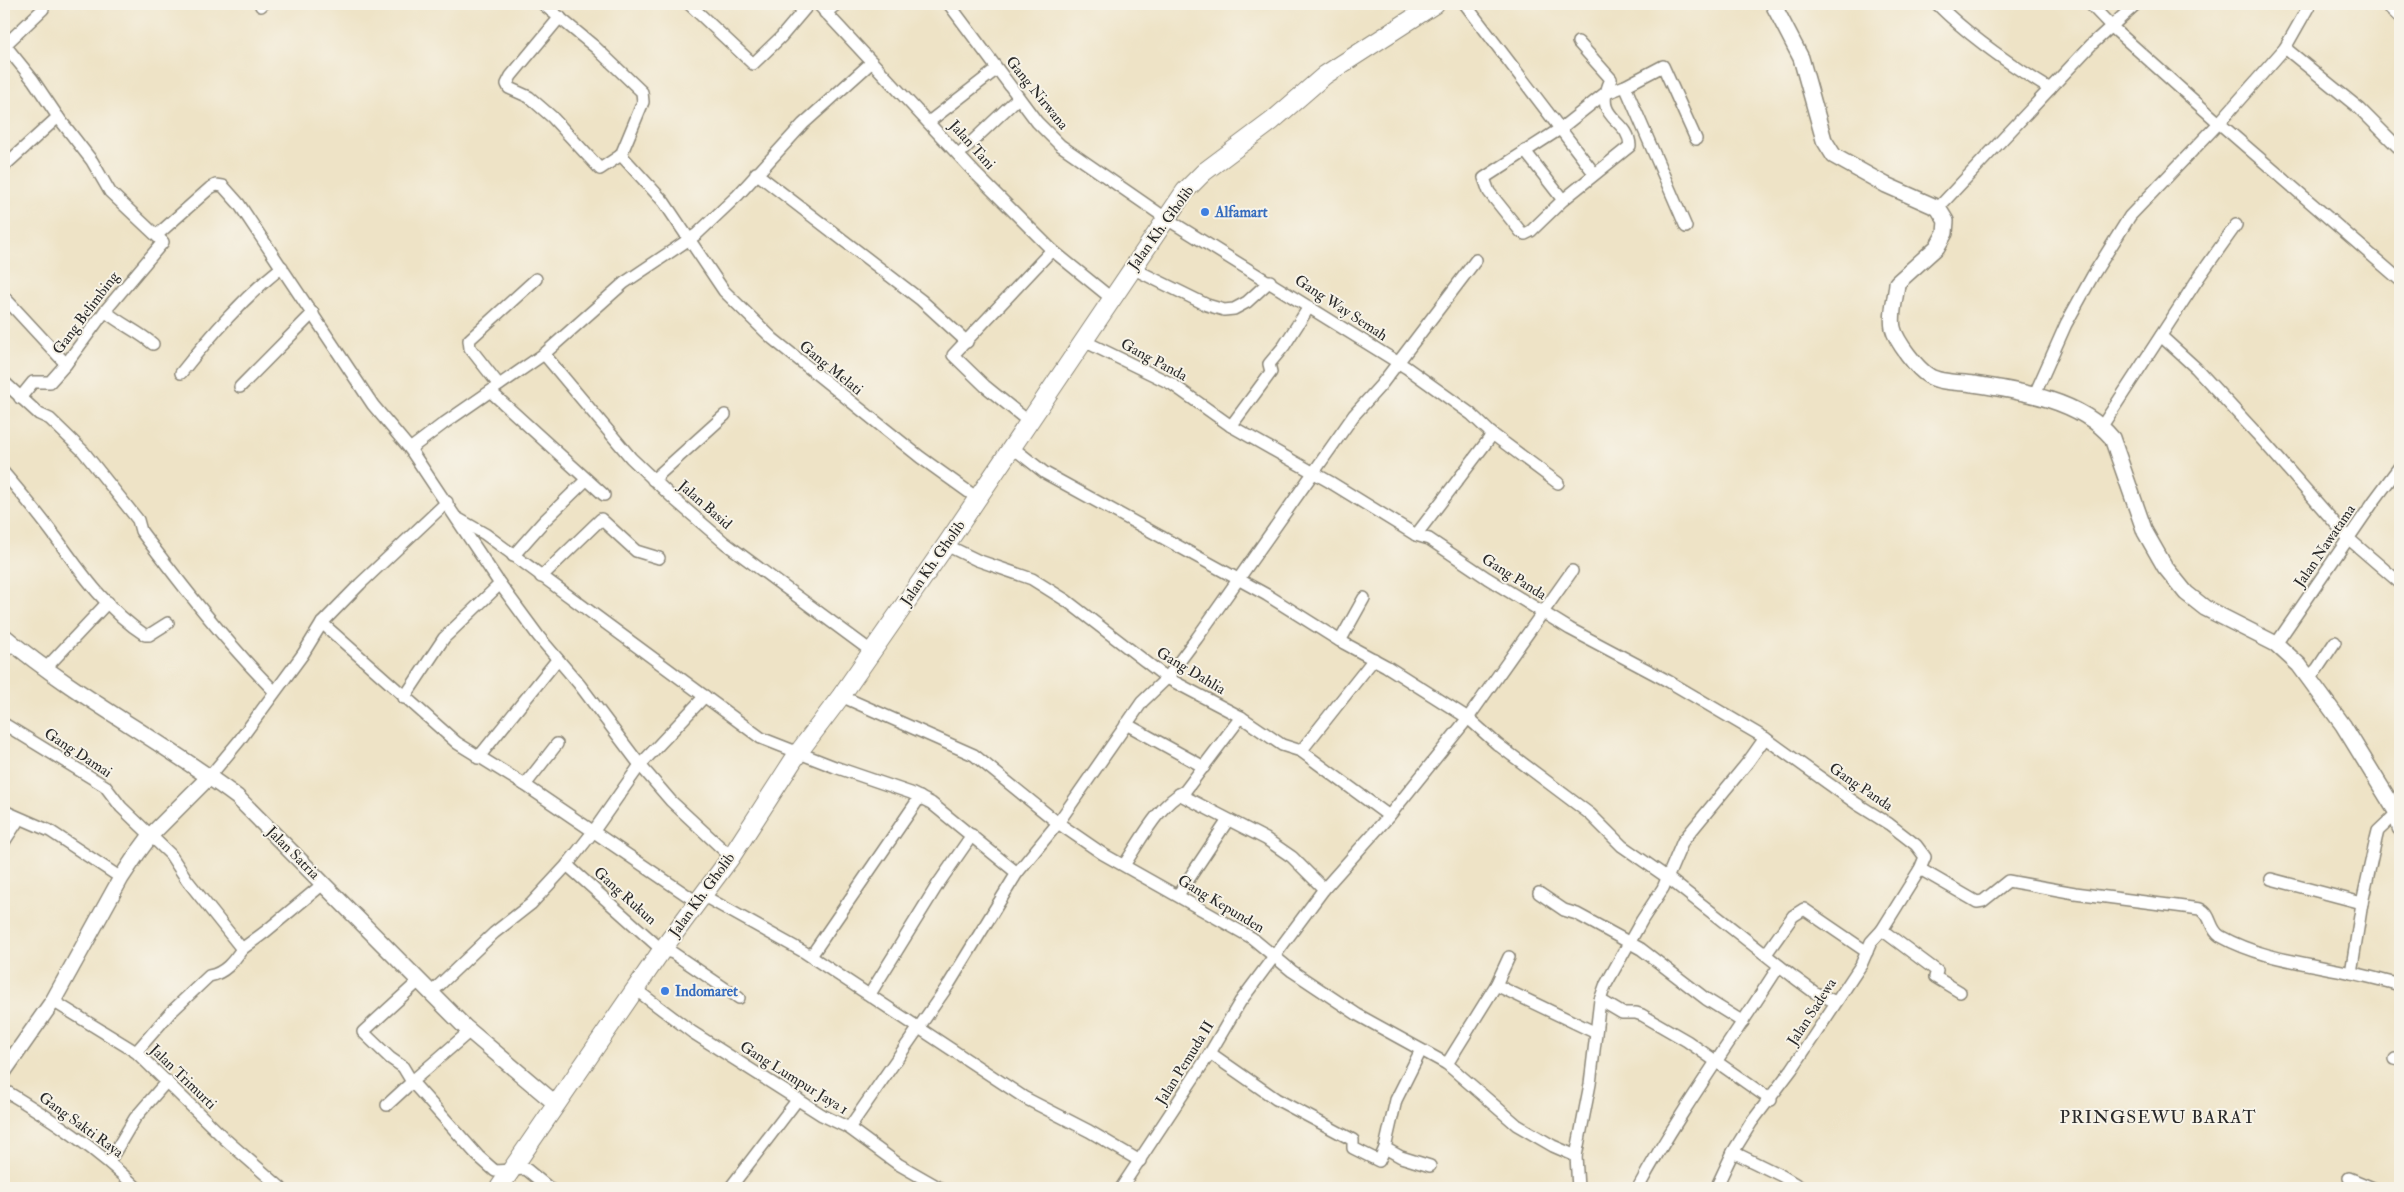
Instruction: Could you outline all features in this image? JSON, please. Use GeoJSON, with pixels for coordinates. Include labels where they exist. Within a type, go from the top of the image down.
{"type":"FeatureCollection","features":[{"type":"Feature","properties":{"kind":"main road","name":"Jalan Kh. Gholib"},"geometry":{"type":"LineString","coordinates":[[499,1188],[662,950],[696,896],[731,857],[798,753],[841,696],[946,545],[1111,298],[1168,219],[1185,191],[1204,172],[1272,121],[1325,75],[1435,4]]}},
{"type":"Feature","properties":{"kind":"street"},"geometry":{"type":"LineString","coordinates":[[543,4],[560,17],[595,46],[644,94],[643,102],[621,155],[600,169],[552,117],[529,97],[509,88],[507,84],[511,76],[560,17]]}},
{"type":"Feature","properties":{"kind":"street"},"geometry":{"type":"LineString","coordinates":[[689,4],[753,64],[809,4]]}},
{"type":"Feature","properties":{"kind":"street"},"geometry":{"type":"LineString","coordinates":[[822,9],[837,4]]}},
{"type":"Feature","properties":{"kind":"street","name":"Gang Nirwana"},"geometry":{"type":"LineString","coordinates":[[951,4],[1018,98],[1037,122],[1060,145],[1168,219]]}},
{"type":"Feature","properties":{"kind":"street"},"geometry":{"type":"LineString","coordinates":[[1465,4],[1594,174]]}},
{"type":"Feature","properties":{"kind":"street"},"geometry":{"type":"LineString","coordinates":[[1773,4],[1801,58],[1824,140],[1834,156],[1886,185],[1938,208],[1946,222],[1945,233],[1937,247],[1897,283],[1892,316],[1893,330],[1912,362],[1930,377],[2034,396],[2080,413],[2102,426],[2112,438],[2145,532],[2165,567],[2181,586],[2205,608],[2276,644],[2299,665],[2343,725],[2398,813],[2400,828]]}},
{"type":"Feature","properties":{"kind":"street"},"geometry":{"type":"LineString","coordinates":[[1937,4],[1964,30],[2010,64],[2050,88]]}},
{"type":"Feature","properties":{"kind":"street"},"geometry":{"type":"LineString","coordinates":[[2090,4],[2112,27],[2219,123],[2399,276]]}},
{"type":"Feature","properties":{"kind":"street"},"geometry":{"type":"LineString","coordinates":[[1938,208],[2092,44],[2136,4]]}},
{"type":"Feature","properties":{"kind":"street"},"geometry":{"type":"LineString","coordinates":[[2034,396],[2066,324],[2130,216],[2219,123],[2285,48],[2310,4]]}},
{"type":"Feature","properties":{"kind":"street"},"geometry":{"type":"LineString","coordinates":[[2386,4],[2400,18]]}},
{"type":"Feature","properties":{"kind":"street"},"geometry":{"type":"LineString","coordinates":[[43,9],[4,45],[33,80],[58,117],[92,161],[110,192],[157,235],[210,188],[216,185],[223,186],[239,204],[373,405],[410,449],[500,584],[557,660],[579,684],[640,765],[671,801],[731,857]]}},
{"type":"Feature","properties":{"kind":"street","name":"Jalan Tani"},"geometry":{"type":"LineString","coordinates":[[822,9],[1052,250],[1111,298]]}},
{"type":"Feature","properties":{"kind":"street"},"geometry":{"type":"LineString","coordinates":[[1578,42],[1611,80],[1604,94],[1605,106],[1628,139],[1630,146],[1594,174],[1563,200],[1531,231],[1525,234],[1490,192],[1484,178],[1560,129],[1604,94],[1663,66],[1696,139]]}},
{"type":"Feature","properties":{"kind":"street"},"geometry":{"type":"LineString","coordinates":[[2285,48],[2360,109],[2400,149]]}},
{"type":"Feature","properties":{"kind":"street"},"geometry":{"type":"LineString","coordinates":[[410,449],[442,424],[544,354],[624,283],[688,238],[697,234],[738,194],[803,124],[872,62]]}},
{"type":"Feature","properties":{"kind":"street"},"geometry":{"type":"LineString","coordinates":[[930,121],[997,68]]}},
{"type":"Feature","properties":{"kind":"street"},"geometry":{"type":"LineString","coordinates":[[1624,86],[1686,227]]}},
{"type":"Feature","properties":{"kind":"street"},"geometry":{"type":"LineString","coordinates":[[959,154],[1018,98]]}},
{"type":"Feature","properties":{"kind":"street"},"geometry":{"type":"LineString","coordinates":[[4,166],[58,117]]}},
{"type":"Feature","properties":{"kind":"street"},"geometry":{"type":"LineString","coordinates":[[1525,151],[1563,200]]}},
{"type":"Feature","properties":{"kind":"street","name":"Gang Melati"},"geometry":{"type":"LineString","coordinates":[[621,155],[664,202],[724,291],[773,340],[905,445],[978,498]]}},
{"type":"Feature","properties":{"kind":"street"},"geometry":{"type":"LineString","coordinates":[[756,173],[921,300],[967,342]]}},
{"type":"Feature","properties":{"kind":"street","name":"Gang Way Semah"},"geometry":{"type":"LineString","coordinates":[[1168,219],[1270,281],[1443,393],[1558,483]]}},
{"type":"Feature","properties":{"kind":"street"},"geometry":{"type":"LineString","coordinates":[[2102,426],[2199,277],[2236,225]]}},
{"type":"Feature","properties":{"kind":"street","name":"Gang Belimbing"},"geometry":{"type":"LineString","coordinates":[[20,398],[33,382],[50,382],[66,364],[105,310],[163,242],[157,235]]}},
{"type":"Feature","properties":{"kind":"street"},"geometry":{"type":"LineString","coordinates":[[1029,422],[985,386],[953,355],[1052,250]]}},
{"type":"Feature","properties":{"kind":"street"},"geometry":{"type":"LineString","coordinates":[[849,1128],[963,963],[1018,873],[1104,759],[1142,702],[1167,678],[1240,580],[1274,527],[1315,473],[1354,415],[1368,402],[1476,260]]}},
{"type":"Feature","properties":{"kind":"street"},"geometry":{"type":"LineString","coordinates":[[181,373],[218,327],[260,284],[282,267]]}},
{"type":"Feature","properties":{"kind":"street"},"geometry":{"type":"LineString","coordinates":[[1132,268],[1207,305],[1224,310],[1234,309],[1247,302],[1270,281]]}},
{"type":"Feature","properties":{"kind":"street"},"geometry":{"type":"LineString","coordinates":[[536,279],[469,340],[470,348],[495,389],[586,480],[604,495]]}},
{"type":"Feature","properties":{"kind":"street"},"geometry":{"type":"LineString","coordinates":[[4,297],[66,364]]}},
{"type":"Feature","properties":{"kind":"street"},"geometry":{"type":"LineString","coordinates":[[1231,426],[1271,372],[1269,364],[1284,346],[1309,307]]}},
{"type":"Feature","properties":{"kind":"street"},"geometry":{"type":"LineString","coordinates":[[105,310],[116,321],[139,332],[153,344]]}},
{"type":"Feature","properties":{"kind":"street"},"geometry":{"type":"LineString","coordinates":[[240,387],[313,313]]}},
{"type":"Feature","properties":{"kind":"street"},"geometry":{"type":"LineString","coordinates":[[2161,336],[2196,368],[2257,434],[2349,540],[2400,583]]}},
{"type":"Feature","properties":{"kind":"street","name":"Gang Panda"},"geometry":{"type":"LineString","coordinates":[[1084,341],[1172,384],[1231,426],[1315,473],[1416,535],[1429,539],[1542,612],[1616,655],[1668,681],[1765,738],[1856,804],[1889,824],[1921,850]]}},
{"type":"Feature","properties":{"kind":"street","name":"Jalan Basid"},"geometry":{"type":"LineString","coordinates":[[544,354],[624,451],[653,480],[725,542],[872,651]]}},
{"type":"Feature","properties":{"kind":"street"},"geometry":{"type":"LineString","coordinates":[[4,382],[42,416],[50,419],[83,451],[138,520],[141,531],[194,602],[239,655],[274,691]]}},
{"type":"Feature","properties":{"kind":"street"},"geometry":{"type":"LineString","coordinates":[[653,480],[725,415]]}},
{"type":"Feature","properties":{"kind":"street"},"geometry":{"type":"LineString","coordinates":[[1416,535],[1489,439],[1491,432]]}},
{"type":"Feature","properties":{"kind":"street"},"geometry":{"type":"LineString","coordinates":[[1012,447],[1045,473],[1240,580],[1340,641],[1374,659],[1468,718],[1497,744],[1590,814],[1622,846],[1668,878],[1715,917],[1814,992],[1836,1002]]}},
{"type":"Feature","properties":{"kind":"street","name":"Jalan Nawatama"},"geometry":{"type":"LineString","coordinates":[[2276,644],[2400,466]]}},
{"type":"Feature","properties":{"kind":"street"},"geometry":{"type":"LineString","coordinates":[[4,473],[56,538],[81,575],[108,602],[145,635],[149,635],[168,623]]}},
{"type":"Feature","properties":{"kind":"street"},"geometry":{"type":"LineString","coordinates":[[514,556],[586,480]]}},
{"type":"Feature","properties":{"kind":"street"},"geometry":{"type":"LineString","coordinates":[[4,1071],[53,1001],[121,878],[151,835],[210,776],[239,741],[303,654],[322,623],[360,584],[447,502]]}},
{"type":"Feature","properties":{"kind":"street"},"geometry":{"type":"LineString","coordinates":[[453,516],[485,534],[761,738],[920,797],[972,835],[1018,873]]}},
{"type":"Feature","properties":{"kind":"street"},"geometry":{"type":"LineString","coordinates":[[541,577],[601,519],[636,551],[660,558]]}},
{"type":"Feature","properties":{"kind":"street","name":"Gang Dahlia"},"geometry":{"type":"LineString","coordinates":[[946,545],[977,560],[1032,578],[1067,601],[1167,678],[1240,717],[1282,745],[1301,751],[1390,816]]}},
{"type":"Feature","properties":{"kind":"street","name":"Jalan Pemuda II"},"geometry":{"type":"LineString","coordinates":[[1121,1188],[1210,1053],[1240,1002],[1324,889],[1390,816],[1468,718],[1572,571]]}},
{"type":"Feature","properties":{"kind":"street"},"geometry":{"type":"LineString","coordinates":[[404,698],[444,638],[500,584]]}},
{"type":"Feature","properties":{"kind":"street"},"geometry":{"type":"LineString","coordinates":[[1340,641],[1364,598]]}},
{"type":"Feature","properties":{"kind":"street"},"geometry":{"type":"LineString","coordinates":[[46,668],[108,602]]}},
{"type":"Feature","properties":{"kind":"street"},"geometry":{"type":"LineString","coordinates":[[322,623],[404,698],[457,743],[478,758],[525,785],[593,832],[696,896],[811,956],[1025,1098],[1089,1131],[1140,1161]]}},
{"type":"Feature","properties":{"kind":"street"},"geometry":{"type":"LineString","coordinates":[[2308,678],[2317,669],[2335,642]]}},
{"type":"Feature","properties":{"kind":"street","name":"Jalan Satria"},"geometry":{"type":"LineString","coordinates":[[7,644],[210,776],[237,797],[470,1031],[556,1104]]}},
{"type":"Feature","properties":{"kind":"street"},"geometry":{"type":"LineString","coordinates":[[1301,751],[1374,659]]}},
{"type":"Feature","properties":{"kind":"street"},"geometry":{"type":"LineString","coordinates":[[478,758],[557,660]]}},
{"type":"Feature","properties":{"kind":"street"},"geometry":{"type":"LineString","coordinates":[[432,992],[494,934],[531,904],[568,865],[640,765],[705,696]]}},
{"type":"Feature","properties":{"kind":"street","name":"Gang Kepunden"},"geometry":{"type":"LineString","coordinates":[[841,696],[974,755],[1058,822],[1103,854],[1252,938],[1292,971],[1358,1015],[1447,1064],[1518,1125],[1553,1146],[1576,1156]]}},
{"type":"Feature","properties":{"kind":"street"},"geometry":{"type":"LineString","coordinates":[[1124,865],[1156,818],[1179,794],[1185,791],[1240,717]]}},
{"type":"Feature","properties":{"kind":"street","name":"Gang Damai"},"geometry":{"type":"LineString","coordinates":[[4,724],[105,786],[121,807],[170,854],[187,880],[242,949]]}},
{"type":"Feature","properties":{"kind":"street"},"geometry":{"type":"LineString","coordinates":[[1126,724],[1204,767]]}},
{"type":"Feature","properties":{"kind":"street"},"geometry":{"type":"LineString","coordinates":[[1578,1188],[1576,1156],[1590,1084],[1594,1032],[1600,1000],[1613,970],[1668,878],[1683,841],[1748,762],[1765,738]]}},
{"type":"Feature","properties":{"kind":"street"},"geometry":{"type":"LineString","coordinates":[[525,785],[557,744]]}},
{"type":"Feature","properties":{"kind":"street"},"geometry":{"type":"LineString","coordinates":[[1179,794],[1266,839],[1292,857],[1324,889]]}},
{"type":"Feature","properties":{"kind":"street"},"geometry":{"type":"LineString","coordinates":[[811,956],[920,797]]}},
{"type":"Feature","properties":{"kind":"street"},"geometry":{"type":"LineString","coordinates":[[4,811],[50,831],[121,878]]}},
{"type":"Feature","properties":{"kind":"street"},"geometry":{"type":"LineString","coordinates":[[2352,972],[2362,903],[2378,831],[2398,813]]}},
{"type":"Feature","properties":{"kind":"street"},"geometry":{"type":"LineString","coordinates":[[4,842],[19,819]]}},
{"type":"Feature","properties":{"kind":"street"},"geometry":{"type":"LineString","coordinates":[[1178,896],[1228,820]]}},
{"type":"Feature","properties":{"kind":"street"},"geometry":{"type":"LineString","coordinates":[[870,994],[938,884],[972,835]]}},
{"type":"Feature","properties":{"kind":"street","name":"Jalan Sadewa"},"geometry":{"type":"LineString","coordinates":[[1716,1188],[1733,1152],[1751,1123],[1771,1100],[1836,1002],[1867,952],[1871,942],[1882,930],[1920,869],[1925,857],[1921,850]]}},
{"type":"Feature","properties":{"kind":"street","name":"Gang Rukun"},"geometry":{"type":"LineString","coordinates":[[568,865],[662,950],[673,953],[739,998]]}},
{"type":"Feature","properties":{"kind":"street"},"geometry":{"type":"LineString","coordinates":[[1920,869],[1977,902],[1983,901],[2008,881],[2075,893],[2200,909],[2206,911],[2216,933],[2246,948],[2296,963],[2352,972],[2400,985]]}},
{"type":"Feature","properties":{"kind":"street"},"geometry":{"type":"LineString","coordinates":[[2271,880],[2362,903]]}},
{"type":"Feature","properties":{"kind":"street"},"geometry":{"type":"LineString","coordinates":[[136,1052],[170,1013],[209,976],[216,975],[231,965],[242,949],[323,884]]}},
{"type":"Feature","properties":{"kind":"street"},"geometry":{"type":"LineString","coordinates":[[1538,894],[1564,910],[1577,914],[1641,949],[1706,999],[1744,1022]]}},
{"type":"Feature","properties":{"kind":"street"},"geometry":{"type":"LineString","coordinates":[[1766,954],[1793,916],[1804,909],[1867,952]]}},
{"type":"Feature","properties":{"kind":"street"},"geometry":{"type":"LineString","coordinates":[[1882,930],[1937,971],[1935,977],[1960,992]]}},
{"type":"Feature","properties":{"kind":"street"},"geometry":{"type":"LineString","coordinates":[[1447,1064],[1496,985],[1509,956]]}},
{"type":"Feature","properties":{"kind":"street"},"geometry":{"type":"LineString","coordinates":[[1638,1188],[1715,1061],[1744,1022],[1779,966]]}},
{"type":"Feature","properties":{"kind":"street"},"geometry":{"type":"LineString","coordinates":[[420,980],[363,1032],[390,1058],[404,1067],[478,1156],[495,1171],[526,1169],[549,1188]]}},
{"type":"Feature","properties":{"kind":"street"},"geometry":{"type":"LineString","coordinates":[[1496,985],[1594,1032]]}},
{"type":"Feature","properties":{"kind":"street","name":"Gang Lumpur Jaya 1"},"geometry":{"type":"LineString","coordinates":[[635,990],[692,1032],[822,1115],[849,1128],[883,1154],[933,1187]]}},
{"type":"Feature","properties":{"kind":"street"},"geometry":{"type":"LineString","coordinates":[[1600,1000],[1622,1013],[1636,1013],[1687,1041],[1771,1100]]}},
{"type":"Feature","properties":{"kind":"street","name":"Jalan Trimurti"},"geometry":{"type":"LineString","coordinates":[[53,1001],[136,1052],[225,1139],[281,1188]]}},
{"type":"Feature","properties":{"kind":"street"},"geometry":{"type":"LineString","coordinates":[[387,1105],[470,1031]]}},
{"type":"Feature","properties":{"kind":"street"},"geometry":{"type":"LineString","coordinates":[[1210,1053],[1276,1099],[1353,1140],[1353,1148],[1379,1161],[1385,1148],[1396,1100],[1420,1050]]}},
{"type":"Feature","properties":{"kind":"street"},"geometry":{"type":"LineString","coordinates":[[110,1162],[135,1118],[167,1081]]}},
{"type":"Feature","properties":{"kind":"street","name":"Gang Sakti Raya"},"geometry":{"type":"LineString","coordinates":[[4,1090],[50,1118],[110,1162],[137,1188]]}},
{"type":"Feature","properties":{"kind":"street"},"geometry":{"type":"LineString","coordinates":[[730,1188],[798,1099]]}},
{"type":"Feature","properties":{"kind":"street"},"geometry":{"type":"LineString","coordinates":[[1385,1148],[1430,1166]]}},
{"type":"Feature","properties":{"kind":"street"},"geometry":{"type":"LineString","coordinates":[[1733,1152],[1802,1188]]}},
{"type":"Feature","properties":{"kind":"street"},"geometry":{"type":"LineString","coordinates":[[2348,1178],[2373,1188]]}},
{"type":"Feature","properties":{"kind":"place","name":"Alfamart"},"geometry":{"type":"Point","coordinates":[1205,212]}},
{"type":"Feature","properties":{"kind":"place","name":"Indomaret"},"geometry":{"type":"Point","coordinates":[665,991]}},
{"type":"Feature","properties":{"kind":"district","name":"PRINGSEWU BARAT"},"geometry":{"type":"Point","coordinates":[2158,1117]}}]}
